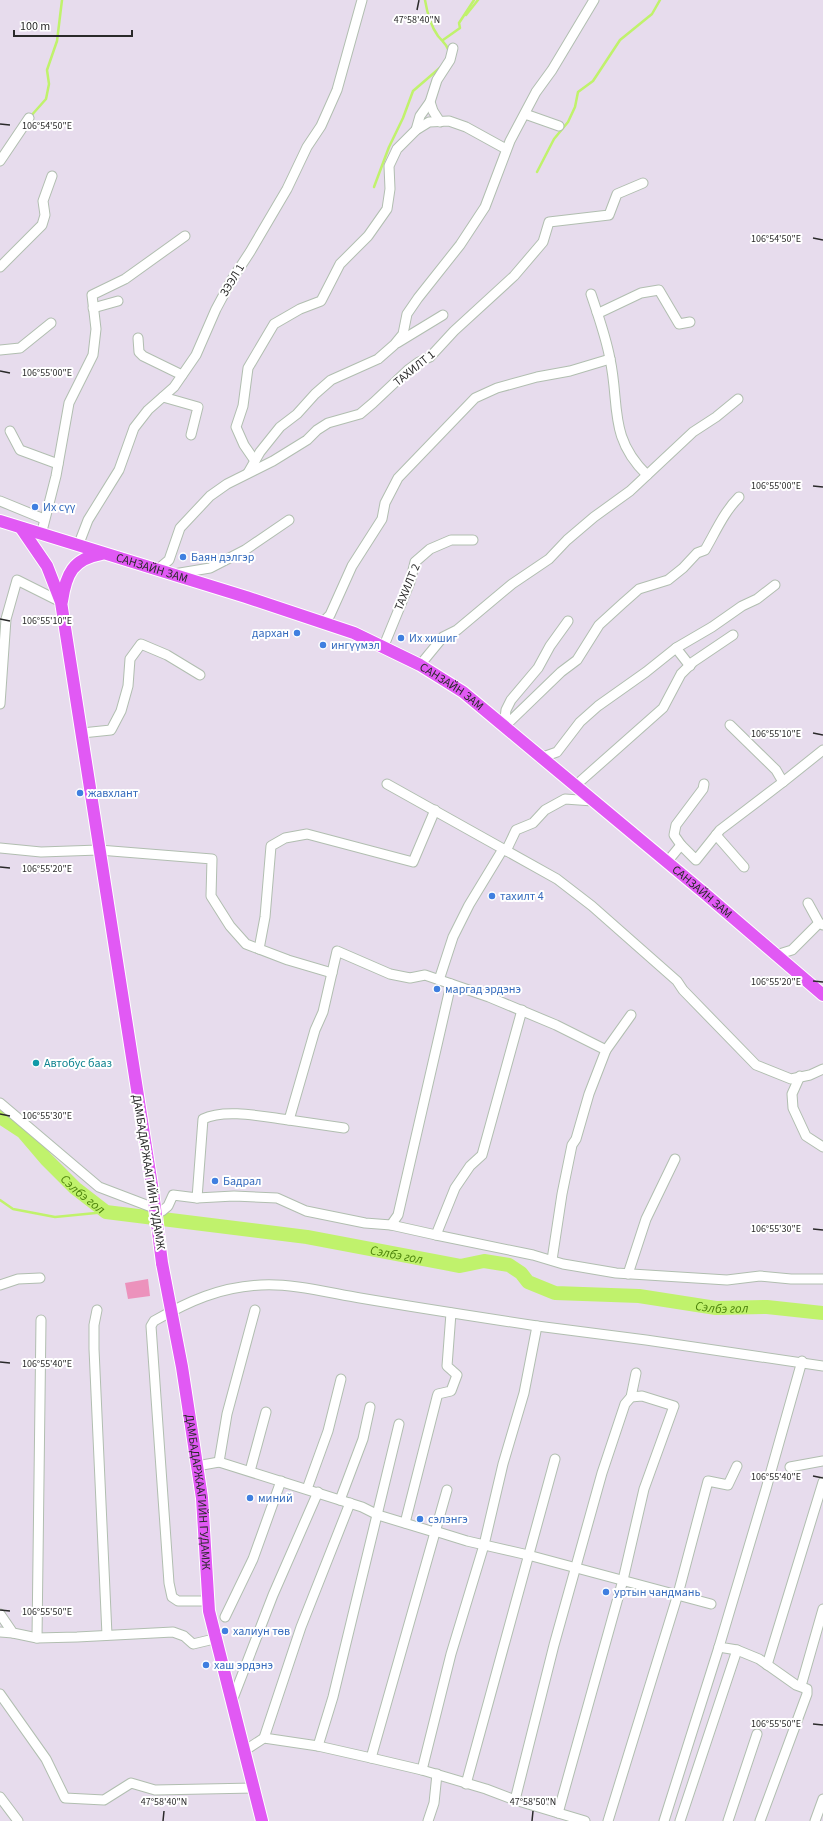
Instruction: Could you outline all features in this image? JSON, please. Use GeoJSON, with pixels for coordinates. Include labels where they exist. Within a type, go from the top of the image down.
{"type":"FeatureCollection","features":[{"type":"Feature","properties":{"kind":"main road","name":"САНЗАЙН ЗАМ"},"geometry":{"type":"LineString","coordinates":[[0,521],[102,554],[246,597],[354,633],[420,665],[463,692],[540,758],[667,862],[823,995]]}},
{"type":"Feature","properties":{"kind":"main road","name":"ДАМБАДАРЖААГИЙН ГУДАМЖ"},"geometry":{"type":"LineString","coordinates":[[21,528],[47,566],[62,602],[99,850],[153,1192],[162,1263],[172,1311],[202,1498],[208,1601],[214,1639],[232,1701],[262,1821]]}},
{"type":"Feature","properties":{"kind":"main road"},"geometry":{"type":"LineString","coordinates":[[62,602],[64,588],[72,568],[89,556],[102,554]]}},
{"type":"Feature","properties":{"kind":"street","name":"ЗЭЭЛ 1"},"geometry":{"type":"LineString","coordinates":[[78,546],[88,520],[119,470],[134,428],[148,410],[174,387],[196,355],[230,281],[250,252],[287,189],[307,147],[321,126],[337,90],[362,0]]}},
{"type":"Feature","properties":{"kind":"street"},"geometry":{"type":"LineString","coordinates":[[248,473],[260,452],[280,427],[296,414],[315,394],[331,380],[378,359],[394,345],[403,334],[407,314],[460,246],[485,207],[506,149],[536,92],[552,70],[594,0]]}},
{"type":"Feature","properties":{"kind":"street"},"geometry":{"type":"LineString","coordinates":[[416,130],[420,116],[430,102],[437,80],[450,60],[453,48]]}},
{"type":"Feature","properties":{"kind":"street"},"geometry":{"type":"LineString","coordinates":[[430,102],[433,112],[440,122]]}},
{"type":"Feature","properties":{"kind":"street"},"geometry":{"type":"LineString","coordinates":[[525,114],[559,126]]}},
{"type":"Feature","properties":{"kind":"street"},"geometry":{"type":"LineString","coordinates":[[0,161],[29,118]]}},
{"type":"Feature","properties":{"kind":"street"},"geometry":{"type":"LineString","coordinates":[[255,461],[244,445],[236,427],[243,406],[248,368],[274,324],[300,309],[321,301],[340,264],[368,236],[387,209],[390,188],[389,166],[397,149],[416,130],[429,122],[449,121],[466,127],[506,149]]}},
{"type":"Feature","properties":{"kind":"street"},"geometry":{"type":"LineString","coordinates":[[0,267],[42,225],[45,215],[43,201],[52,176]]}},
{"type":"Feature","properties":{"kind":"street","name":"ТАХИЛТ 1"},"geometry":{"type":"LineString","coordinates":[[157,570],[170,560],[180,528],[210,496],[227,484],[273,461],[306,440],[328,423],[360,414],[374,403],[408,370],[419,362],[430,357],[454,331],[514,276],[544,242],[548,222],[609,215],[617,194],[643,183]]}},
{"type":"Feature","properties":{"kind":"street"},"geometry":{"type":"LineString","coordinates":[[41,534],[58,464],[69,403],[92,355],[96,329],[92,295],[125,279],[185,236]]}},
{"type":"Feature","properties":{"kind":"street"},"geometry":{"type":"LineString","coordinates":[[596,312],[601,312],[641,293],[659,290],[679,324],[690,322]]}},
{"type":"Feature","properties":{"kind":"street"},"geometry":{"type":"LineString","coordinates":[[591,294],[610,359],[618,428],[624,443],[639,467],[647,475]]}},
{"type":"Feature","properties":{"kind":"street"},"geometry":{"type":"LineString","coordinates":[[93,308],[118,301]]}},
{"type":"Feature","properties":{"kind":"street"},"geometry":{"type":"LineString","coordinates":[[394,345],[443,315]]}},
{"type":"Feature","properties":{"kind":"street"},"geometry":{"type":"LineString","coordinates":[[0,350],[20,348],[51,323]]}},
{"type":"Feature","properties":{"kind":"street"},"geometry":{"type":"LineString","coordinates":[[138,338],[139,352],[143,356],[182,375]]}},
{"type":"Feature","properties":{"kind":"street"},"geometry":{"type":"LineString","coordinates":[[322,623],[330,615],[362,549],[382,519],[385,503],[398,478],[475,398],[497,388],[536,377],[570,371],[610,359]]}},
{"type":"Feature","properties":{"kind":"street"},"geometry":{"type":"LineString","coordinates":[[163,397],[198,407],[191,435]]}},
{"type":"Feature","properties":{"kind":"street"},"geometry":{"type":"LineString","coordinates":[[420,665],[443,637],[458,630],[512,584],[550,559],[594,517],[610,507],[693,432],[716,417],[738,399]]}},
{"type":"Feature","properties":{"kind":"street"},"geometry":{"type":"LineString","coordinates":[[10,431],[20,450],[58,464]]}},
{"type":"Feature","properties":{"kind":"street"},"geometry":{"type":"LineString","coordinates":[[504,727],[561,672],[577,660],[599,625],[639,589],[668,580],[683,568],[697,553],[705,550],[724,514],[740,497]]}},
{"type":"Feature","properties":{"kind":"street"},"geometry":{"type":"LineString","coordinates":[[0,501],[44,519]]}},
{"type":"Feature","properties":{"kind":"street"},"geometry":{"type":"LineString","coordinates":[[170,574],[210,568],[245,550],[290,520]]}},
{"type":"Feature","properties":{"kind":"street","name":"ТАХИЛТ 2"},"geometry":{"type":"LineString","coordinates":[[383,648],[410,582],[415,562],[430,549],[451,540],[472,540]]}},
{"type":"Feature","properties":{"kind":"street"},"geometry":{"type":"LineString","coordinates":[[0,704],[6,619],[17,580],[62,602]]}},
{"type":"Feature","properties":{"kind":"street"},"geometry":{"type":"LineString","coordinates":[[540,758],[557,752],[580,722],[598,706],[646,672],[676,648],[742,606],[758,599],[775,585]]}},
{"type":"Feature","properties":{"kind":"street"},"geometry":{"type":"LineString","coordinates":[[504,727],[506,710],[511,700],[538,668],[550,646],[568,621]]}},
{"type":"Feature","properties":{"kind":"street"},"geometry":{"type":"LineString","coordinates":[[575,786],[663,708],[678,679],[690,666],[733,635]]}},
{"type":"Feature","properties":{"kind":"street"},"geometry":{"type":"LineString","coordinates":[[82,733],[111,730],[121,711],[128,686],[130,659],[141,644],[167,655],[200,675]]}},
{"type":"Feature","properties":{"kind":"street"},"geometry":{"type":"LineString","coordinates":[[676,648],[690,666]]}},
{"type":"Feature","properties":{"kind":"street"},"geometry":{"type":"LineString","coordinates":[[730,725],[776,770],[783,782]]}},
{"type":"Feature","properties":{"kind":"street"},"geometry":{"type":"LineString","coordinates":[[704,784],[703,789],[676,824],[674,835],[681,845],[696,860],[716,835],[823,750]]}},
{"type":"Feature","properties":{"kind":"street"},"geometry":{"type":"LineString","coordinates":[[388,784],[558,879],[592,906],[677,981],[683,990],[756,1065],[791,1079],[810,1075],[823,1069]]}},
{"type":"Feature","properties":{"kind":"street"},"geometry":{"type":"LineString","coordinates":[[439,980],[453,937],[469,906],[516,830],[533,823],[545,810],[565,798],[593,801]]}},
{"type":"Feature","properties":{"kind":"street"},"geometry":{"type":"LineString","coordinates":[[259,949],[265,917],[271,846],[285,838],[307,834],[413,862],[435,810]]}},
{"type":"Feature","properties":{"kind":"street"},"geometry":{"type":"LineString","coordinates":[[716,835],[744,867]]}},
{"type":"Feature","properties":{"kind":"street"},"geometry":{"type":"LineString","coordinates":[[667,862],[681,845]]}},
{"type":"Feature","properties":{"kind":"street"},"geometry":{"type":"LineString","coordinates":[[0,848],[40,852],[99,850],[212,858],[211,896],[230,926],[246,944],[288,960],[332,973]]}},
{"type":"Feature","properties":{"kind":"street"},"geometry":{"type":"LineString","coordinates":[[776,955],[792,950],[821,924],[808,902]]}},
{"type":"Feature","properties":{"kind":"street"},"geometry":{"type":"LineString","coordinates":[[289,1120],[315,1030],[323,1012],[337,951],[390,974],[410,978],[425,975],[522,1010],[606,1050]]}},
{"type":"Feature","properties":{"kind":"street"},"geometry":{"type":"LineString","coordinates":[[391,1226],[398,1215],[451,984]]}},
{"type":"Feature","properties":{"kind":"street"},"geometry":{"type":"LineString","coordinates":[[436,1234],[455,1188],[470,1166],[482,1155],[522,1010]]}},
{"type":"Feature","properties":{"kind":"street"},"geometry":{"type":"LineString","coordinates":[[552,1260],[562,1194],[572,1145],[576,1139],[589,1094],[606,1050],[631,1015]]}},
{"type":"Feature","properties":{"kind":"street"},"geometry":{"type":"LineString","coordinates":[[800,1076],[792,1094],[793,1108],[806,1136],[823,1146]]}},
{"type":"Feature","properties":{"kind":"street"},"geometry":{"type":"LineString","coordinates":[[0,1103],[99,1187],[162,1211],[168,1206],[174,1196],[197,1198],[234,1196],[278,1198],[306,1211],[365,1223],[436,1234],[594,1270],[628,1274],[726,1280],[760,1276],[791,1279],[823,1279]]}},
{"type":"Feature","properties":{"kind":"street"},"geometry":{"type":"LineString","coordinates":[[197,1198],[203,1119],[210,1116],[238,1114],[344,1128]]}},
{"type":"Feature","properties":{"kind":"street"},"geometry":{"type":"LineString","coordinates":[[628,1274],[646,1219],[675,1159]]}},
{"type":"Feature","properties":{"kind":"street"},"geometry":{"type":"LineString","coordinates":[[0,1286],[18,1279],[40,1278]]}},
{"type":"Feature","properties":{"kind":"street"},"geometry":{"type":"LineString","coordinates":[[208,1601],[178,1601],[172,1596],[169,1583],[151,1326],[154,1321],[195,1299],[236,1288],[263,1284],[308,1289],[537,1326],[802,1361],[823,1366]]}},
{"type":"Feature","properties":{"kind":"street"},"geometry":{"type":"LineString","coordinates":[[97,1310],[94,1325],[94,1349],[107,1636]]}},
{"type":"Feature","properties":{"kind":"street"},"geometry":{"type":"LineString","coordinates":[[219,1462],[227,1414],[255,1310]]}},
{"type":"Feature","properties":{"kind":"street"},"geometry":{"type":"LineString","coordinates":[[405,1523],[438,1394],[451,1391],[457,1375],[447,1366],[451,1313]]}},
{"type":"Feature","properties":{"kind":"street"},"geometry":{"type":"LineString","coordinates":[[37,1638],[41,1320]]}},
{"type":"Feature","properties":{"kind":"street"},"geometry":{"type":"LineString","coordinates":[[422,1770],[452,1654],[484,1545],[503,1464],[524,1393],[537,1326]]}},
{"type":"Feature","properties":{"kind":"street"},"geometry":{"type":"LineString","coordinates":[[664,1821],[719,1647],[802,1361]]}},
{"type":"Feature","properties":{"kind":"street"},"geometry":{"type":"LineString","coordinates":[[515,1800],[554,1645],[602,1473],[625,1404],[631,1397],[636,1373]]}},
{"type":"Feature","properties":{"kind":"street"},"geometry":{"type":"LineString","coordinates":[[307,1489],[328,1431],[341,1379]]}},
{"type":"Feature","properties":{"kind":"street"},"geometry":{"type":"LineString","coordinates":[[558,1813],[623,1580],[644,1489],[674,1406],[642,1396],[631,1397]]}},
{"type":"Feature","properties":{"kind":"street"},"geometry":{"type":"LineString","coordinates":[[340,1500],[363,1439],[370,1407]]}},
{"type":"Feature","properties":{"kind":"street"},"geometry":{"type":"LineString","coordinates":[[250,1471],[266,1412]]}},
{"type":"Feature","properties":{"kind":"street"},"geometry":{"type":"LineString","coordinates":[[318,1746],[333,1697],[400,1424]]}},
{"type":"Feature","properties":{"kind":"street"},"geometry":{"type":"LineString","coordinates":[[466,1784],[555,1459]]}},
{"type":"Feature","properties":{"kind":"street"},"geometry":{"type":"LineString","coordinates":[[790,1467],[823,1461]]}},
{"type":"Feature","properties":{"kind":"street"},"geometry":{"type":"LineString","coordinates":[[197,1466],[219,1462],[318,1492],[378,1515],[434,1532],[528,1555],[575,1569],[623,1580],[672,1594],[678,1594],[711,1604]]}},
{"type":"Feature","properties":{"kind":"street"},"geometry":{"type":"LineString","coordinates":[[608,1821],[678,1594],[708,1481],[728,1485],[737,1466]]}},
{"type":"Feature","properties":{"kind":"street"},"geometry":{"type":"LineString","coordinates":[[226,1617],[254,1559],[281,1481]]}},
{"type":"Feature","properties":{"kind":"street"},"geometry":{"type":"LineString","coordinates":[[767,1665],[814,1517],[823,1482]]}},
{"type":"Feature","properties":{"kind":"street"},"geometry":{"type":"LineString","coordinates":[[370,1758],[446,1490]]}},
{"type":"Feature","properties":{"kind":"street"},"geometry":{"type":"LineString","coordinates":[[232,1701],[273,1595],[318,1492]]}},
{"type":"Feature","properties":{"kind":"street"},"geometry":{"type":"LineString","coordinates":[[244,1751],[264,1738],[301,1628],[350,1503]]}},
{"type":"Feature","properties":{"kind":"street"},"geometry":{"type":"LineString","coordinates":[[801,1686],[823,1609]]}},
{"type":"Feature","properties":{"kind":"street"},"geometry":{"type":"LineString","coordinates":[[0,1614],[13,1633]]}},
{"type":"Feature","properties":{"kind":"street"},"geometry":{"type":"LineString","coordinates":[[0,1632],[37,1638],[173,1632],[184,1636],[193,1644],[214,1639]]}},
{"type":"Feature","properties":{"kind":"street"},"geometry":{"type":"LineString","coordinates":[[719,1647],[737,1650],[758,1659],[796,1685],[807,1689],[807,1694],[760,1821]]}},
{"type":"Feature","properties":{"kind":"street"},"geometry":{"type":"LineString","coordinates":[[680,1821],[737,1650]]}},
{"type":"Feature","properties":{"kind":"street"},"geometry":{"type":"LineString","coordinates":[[0,1694],[46,1759],[66,1798],[104,1800],[131,1783],[156,1790],[254,1788]]}},
{"type":"Feature","properties":{"kind":"street"},"geometry":{"type":"LineString","coordinates":[[728,1821],[758,1734]]}},
{"type":"Feature","properties":{"kind":"street"},"geometry":{"type":"LineString","coordinates":[[264,1738],[318,1746],[422,1770],[585,1821]]}},
{"type":"Feature","properties":{"kind":"street"},"geometry":{"type":"LineString","coordinates":[[428,1821],[434,1803],[437,1774]]}},
{"type":"Feature","properties":{"kind":"street"},"geometry":{"type":"LineString","coordinates":[[0,1798],[18,1821]]}},
{"type":"Feature","properties":{"kind":"street"},"geometry":{"type":"LineString","coordinates":[[815,1821],[823,1799]]}},
{"type":"Feature","properties":{"kind":"shaded area"},"geometry":{"type":"Polygon","coordinates":[[[148,1279],[150,1296],[128,1299],[125,1283],[148,1279]]]}},
{"type":"Feature","properties":{"kind":"waterway"},"geometry":{"type":"LineString","coordinates":[[30,117],[46,99],[49,84],[47,70],[57,41],[62,0]]}},
{"type":"Feature","properties":{"kind":"waterway"},"geometry":{"type":"LineString","coordinates":[[425,0],[431,23],[438,36],[446,44],[449,51]]}},
{"type":"Feature","properties":{"kind":"waterway"},"geometry":{"type":"LineString","coordinates":[[443,40],[460,28],[459,23],[474,0]]}},
{"type":"Feature","properties":{"kind":"waterway"},"geometry":{"type":"LineString","coordinates":[[466,15],[478,0]]}},
{"type":"Feature","properties":{"kind":"waterway"},"geometry":{"type":"LineString","coordinates":[[537,172],[554,139],[568,122],[575,107],[578,92],[593,81],[620,40],[652,14],[660,0]]}},
{"type":"Feature","properties":{"kind":"waterway"},"geometry":{"type":"LineString","coordinates":[[374,187],[413,91],[442,66]]}},
{"type":"Feature","properties":{"kind":"waterway","name":"Сэлбэ гол"},"geometry":{"type":"LineString","coordinates":[[0,1117],[23,1132],[46,1159],[75,1188],[106,1212],[307,1237],[460,1266],[484,1261],[509,1265],[521,1273],[528,1282],[555,1293],[639,1296],[716,1308],[767,1307],[823,1313]]}},
{"type":"Feature","properties":{"kind":"waterway"},"geometry":{"type":"LineString","coordinates":[[0,1200],[13,1209],[55,1217],[106,1212]]}},
{"type":"Feature","properties":{"kind":"place","name":"Их сүү"},"geometry":{"type":"Point","coordinates":[35,507]}},
{"type":"Feature","properties":{"kind":"place","name":"Баян дэлгэр"},"geometry":{"type":"Point","coordinates":[183,557]}},
{"type":"Feature","properties":{"kind":"place","name":"дархан"},"geometry":{"type":"Point","coordinates":[297,633]}},
{"type":"Feature","properties":{"kind":"place","name":"Их хишиг"},"geometry":{"type":"Point","coordinates":[401,638]}},
{"type":"Feature","properties":{"kind":"place","name":"ингүүмэл"},"geometry":{"type":"Point","coordinates":[323,645]}},
{"type":"Feature","properties":{"kind":"place","name":"жавхлант"},"geometry":{"type":"Point","coordinates":[80,793]}},
{"type":"Feature","properties":{"kind":"place","name":"тахилт 4"},"geometry":{"type":"Point","coordinates":[492,896]}},
{"type":"Feature","properties":{"kind":"place","name":"маргад эрдэнэ"},"geometry":{"type":"Point","coordinates":[437,989]}},
{"type":"Feature","properties":{"kind":"place","name":"Автобус бааз"},"geometry":{"type":"Point","coordinates":[36,1063]}},
{"type":"Feature","properties":{"kind":"place","name":"Бадрал"},"geometry":{"type":"Point","coordinates":[215,1181]}},
{"type":"Feature","properties":{"kind":"place","name":"миний"},"geometry":{"type":"Point","coordinates":[250,1498]}},
{"type":"Feature","properties":{"kind":"place","name":"сэлэнгэ"},"geometry":{"type":"Point","coordinates":[420,1519]}},
{"type":"Feature","properties":{"kind":"place","name":"уртын чандмань"},"geometry":{"type":"Point","coordinates":[606,1592]}},
{"type":"Feature","properties":{"kind":"place","name":"халиун төв"},"geometry":{"type":"Point","coordinates":[225,1631]}},
{"type":"Feature","properties":{"kind":"place","name":"хаш эрдэнэ"},"geometry":{"type":"Point","coordinates":[206,1665]}}]}
